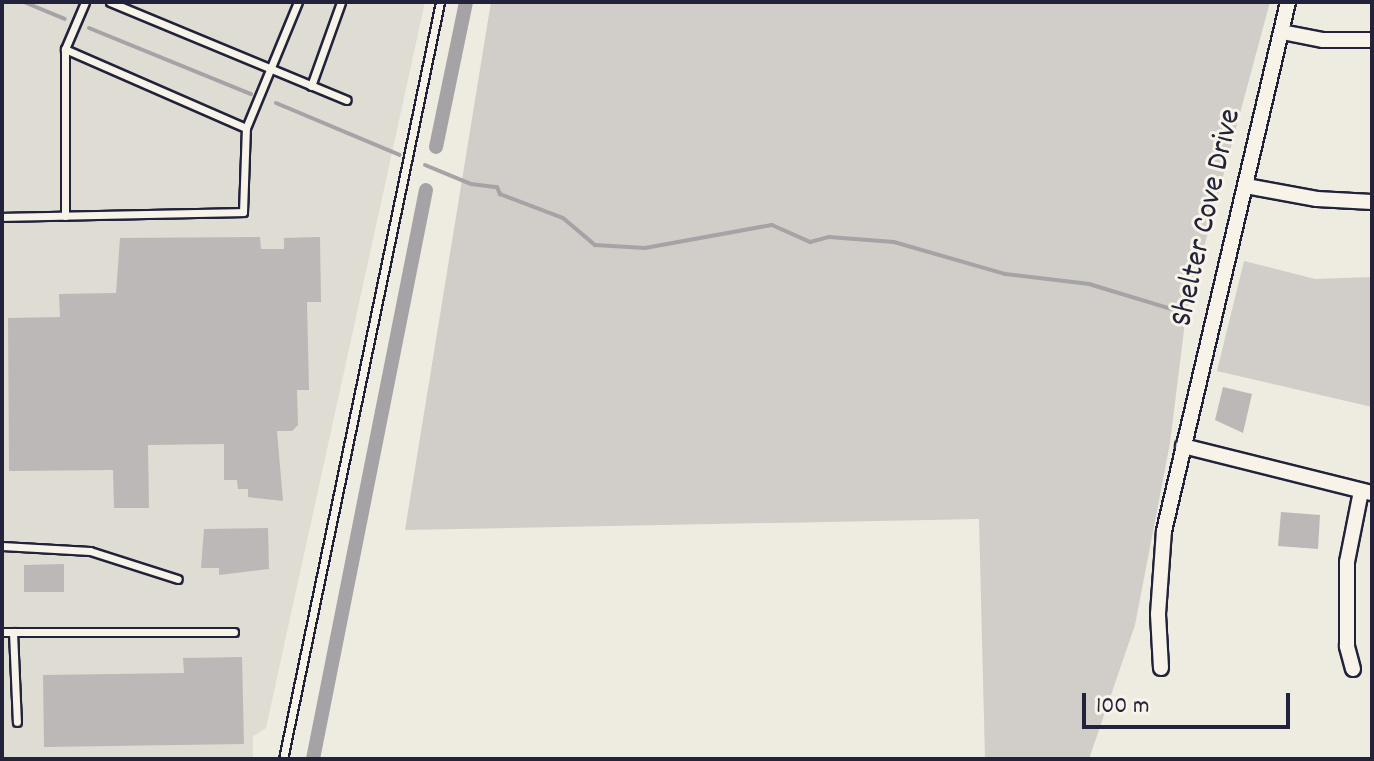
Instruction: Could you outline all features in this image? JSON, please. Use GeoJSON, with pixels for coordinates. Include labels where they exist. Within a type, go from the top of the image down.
{"type":"FeatureCollection","features":[{"type":"Feature","properties":{"kind":"street","name":"Shelter Cove Drive"},"geometry":{"type":"LineString","coordinates":[[1161,668],[1161,562],[1183,446],[1288,2]]}},
{"type":"Feature","properties":{"kind":"street"},"geometry":{"type":"LineString","coordinates":[[1282,32],[1323,40],[1372,40]]}},
{"type":"Feature","properties":{"kind":"street"},"geometry":{"type":"LineString","coordinates":[[1246,186],[1317,199],[1372,202]]}},
{"type":"Feature","properties":{"kind":"street"},"geometry":{"type":"LineString","coordinates":[[1183,446],[1366,492],[1347,562],[1347,646],[1353,669]]}},
{"type":"Feature","properties":{"kind":"lane"},"geometry":{"type":"LineString","coordinates":[[65,216],[65,49],[85,2]]}},
{"type":"Feature","properties":{"kind":"lane"},"geometry":{"type":"LineString","coordinates":[[110,2],[347,100]]}},
{"type":"Feature","properties":{"kind":"lane"},"geometry":{"type":"LineString","coordinates":[[2,217],[243,212],[246,128],[298,2]]}},
{"type":"Feature","properties":{"kind":"lane"},"geometry":{"type":"LineString","coordinates":[[311,86],[341,2]]}},
{"type":"Feature","properties":{"kind":"lane"},"geometry":{"type":"LineString","coordinates":[[283,759],[440,2]]}},
{"type":"Feature","properties":{"kind":"lane"},"geometry":{"type":"LineString","coordinates":[[65,49],[246,128]]}},
{"type":"Feature","properties":{"kind":"lane"},"geometry":{"type":"LineString","coordinates":[[2,546],[90,551],[178,579]]}},
{"type":"Feature","properties":{"kind":"lane"},"geometry":{"type":"LineString","coordinates":[[2,632],[234,632]]}},
{"type":"Feature","properties":{"kind":"lane"},"geometry":{"type":"LineString","coordinates":[[13,632],[17,722]]}},
{"type":"Feature","properties":{"kind":"shaded area"},"geometry":{"type":"Polygon","coordinates":[[[2,2],[425,2],[266,728],[253,736],[253,759],[2,759],[2,2]]]}},
{"type":"Feature","properties":{"kind":"shaded area"},"geometry":{"type":"Polygon","coordinates":[[[491,2],[1270,2],[1186,314],[1170,443],[1135,625],[1089,759],[985,759],[979,519],[405,530],[491,2]]]}},
{"type":"Feature","properties":{"kind":"shaded area"},"geometry":{"type":"Polygon","coordinates":[[[1244,261],[1315,279],[1372,277],[1372,407],[1217,371],[1244,261]]]}},
{"type":"Feature","properties":{"kind":"building"},"geometry":{"type":"Polygon","coordinates":[[[260,237],[261,249],[284,249],[284,238],[320,237],[321,302],[307,302],[309,390],[297,390],[298,425],[292,431],[277,431],[283,501],[248,497],[248,489],[238,489],[237,480],[224,480],[224,444],[148,445],[149,508],[114,508],[113,470],[9,471],[8,318],[60,317],[59,294],[116,293],[120,238],[260,237]]]}},
{"type":"Feature","properties":{"kind":"building"},"geometry":{"type":"Polygon","coordinates":[[[1223,387],[1252,394],[1243,433],[1215,420],[1223,387]]]}},
{"type":"Feature","properties":{"kind":"building"},"geometry":{"type":"Polygon","coordinates":[[[1281,512],[1320,515],[1318,549],[1278,546],[1281,512]]]}},
{"type":"Feature","properties":{"kind":"building"},"geometry":{"type":"Polygon","coordinates":[[[268,528],[269,569],[219,575],[219,568],[201,568],[204,529],[268,528]]]}},
{"type":"Feature","properties":{"kind":"building"},"geometry":{"type":"Polygon","coordinates":[[[64,564],[64,592],[24,592],[24,565],[64,564]]]}},
{"type":"Feature","properties":{"kind":"building"},"geometry":{"type":"Polygon","coordinates":[[[242,657],[244,744],[44,747],[43,675],[184,673],[183,658],[242,657]]]}},
{"type":"Feature","properties":{"kind":"waterway"},"geometry":{"type":"LineString","coordinates":[[24,2],[65,19]]}},
{"type":"Feature","properties":{"kind":"waterway"},"geometry":{"type":"LineString","coordinates":[[436,147],[466,2]]}},
{"type":"Feature","properties":{"kind":"waterway"},"geometry":{"type":"LineString","coordinates":[[89,28],[251,94]]}},
{"type":"Feature","properties":{"kind":"waterway"},"geometry":{"type":"LineString","coordinates":[[276,103],[400,155]]}},
{"type":"Feature","properties":{"kind":"waterway"},"geometry":{"type":"LineString","coordinates":[[425,165],[471,184],[497,187],[500,194],[563,218],[595,245],[645,248],[772,225],[810,242],[829,237],[894,242],[1005,274],[1089,284],[1181,312]]}},
{"type":"Feature","properties":{"kind":"waterway"},"geometry":{"type":"LineString","coordinates":[[313,759],[426,190]]}}]}
